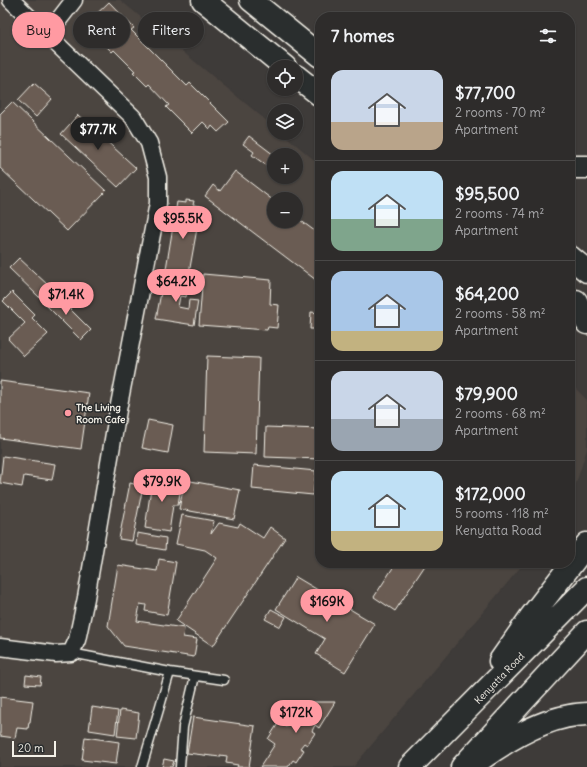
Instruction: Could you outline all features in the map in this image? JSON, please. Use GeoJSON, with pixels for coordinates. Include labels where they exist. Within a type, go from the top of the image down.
{"type":"FeatureCollection","features":[{"type":"Feature","properties":{"kind":"main road"},"geometry":{"type":"LineString","coordinates":[[203,0],[276,60]]}},
{"type":"Feature","properties":{"kind":"main road"},"geometry":{"type":"LineString","coordinates":[[251,0],[315,52]]}},
{"type":"Feature","properties":{"kind":"main road"},"geometry":{"type":"LineString","coordinates":[[303,81],[315,90]]}},
{"type":"Feature","properties":{"kind":"main road"},"geometry":{"type":"LineString","coordinates":[[575,167],[587,167]]}},
{"type":"Feature","properties":{"kind":"main road"},"geometry":{"type":"LineString","coordinates":[[575,261],[587,271]]}},
{"type":"Feature","properties":{"kind":"main road"},"geometry":{"type":"LineString","coordinates":[[578,302],[587,323]]}},
{"type":"Feature","properties":{"kind":"main road"},"geometry":{"type":"LineString","coordinates":[[575,560],[585,547]]}},
{"type":"Feature","properties":{"kind":"main road"},"geometry":{"type":"LineString","coordinates":[[466,712],[530,618],[569,568]]}},
{"type":"Feature","properties":{"kind":"main road","name":"Kenyatta Road"},"geometry":{"type":"LineString","coordinates":[[410,767],[587,588]]}},
{"type":"Feature","properties":{"kind":"main road"},"geometry":{"type":"LineString","coordinates":[[462,767],[587,632]]}},
{"type":"Feature","properties":{"kind":"main road"},"geometry":{"type":"LineString","coordinates":[[471,767],[498,748],[542,724],[576,714],[587,714]]}},
{"type":"Feature","properties":{"kind":"street"},"geometry":{"type":"LineString","coordinates":[[11,0],[23,12]]}},
{"type":"Feature","properties":{"kind":"street"},"geometry":{"type":"LineString","coordinates":[[65,12],[74,0]]}},
{"type":"Feature","properties":{"kind":"street"},"geometry":{"type":"LineString","coordinates":[[0,648],[56,654],[71,653],[77,640],[86,598],[118,410],[158,203],[158,177],[149,143],[133,117],[61,48]]}},
{"type":"Feature","properties":{"kind":"lane"},"geometry":{"type":"LineString","coordinates":[[71,653],[170,672],[224,680]]}},
{"type":"Feature","properties":{"kind":"lane"},"geometry":{"type":"LineString","coordinates":[[142,767],[170,672]]}},
{"type":"Feature","properties":{"kind":"lane"},"geometry":{"type":"LineString","coordinates":[[180,767],[183,727],[195,676]]}},
{"type":"Feature","properties":{"kind":"shaded area"},"geometry":{"type":"Polygon","coordinates":[[[0,0],[120,0],[138,15],[138,48],[178,48],[267,121],[267,140],[290,140],[300,148],[267,148],[267,184],[303,184],[303,151],[315,161],[315,568],[520,568],[353,767],[0,767],[0,0]]]}},
{"type":"Feature","properties":{"kind":"shaded area"},"geometry":{"type":"Polygon","coordinates":[[[575,388],[587,400],[587,449],[575,486],[575,388]]]}},
{"type":"Feature","properties":{"kind":"building"},"geometry":{"type":"Polygon","coordinates":[[[109,2],[119,12],[99,12],[109,2]]]}},
{"type":"Feature","properties":{"kind":"building"},"geometry":{"type":"Polygon","coordinates":[[[130,24],[134,28],[131,30],[138,37],[138,48],[149,48],[187,86],[190,83],[229,122],[218,132],[212,126],[210,129],[203,122],[192,133],[166,107],[169,105],[149,84],[147,86],[133,72],[135,71],[114,50],[112,52],[108,48],[130,48],[130,24]]]}},
{"type":"Feature","properties":{"kind":"building"},"geometry":{"type":"Polygon","coordinates":[[[34,83],[52,99],[36,117],[18,100],[34,83]]]}},
{"type":"Feature","properties":{"kind":"building"},"geometry":{"type":"Polygon","coordinates":[[[12,102],[106,191],[67,231],[0,168],[0,114],[12,102]]]}},
{"type":"Feature","properties":{"kind":"building"},"geometry":{"type":"Polygon","coordinates":[[[78,115],[136,168],[118,187],[61,134],[78,115]]]}},
{"type":"Feature","properties":{"kind":"building"},"geometry":{"type":"Polygon","coordinates":[[[249,136],[267,150],[267,166],[252,155],[254,152],[243,144],[249,136]]]}},
{"type":"Feature","properties":{"kind":"building"},"geometry":{"type":"Polygon","coordinates":[[[235,171],[267,196],[267,228],[303,228],[303,222],[315,231],[315,279],[205,196],[213,185],[220,191],[235,171]]]}},
{"type":"Feature","properties":{"kind":"building"},"geometry":{"type":"Polygon","coordinates":[[[186,200],[194,201],[193,205],[201,206],[188,279],[165,275],[177,202],[186,203],[186,200]]]}},
{"type":"Feature","properties":{"kind":"building"},"geometry":{"type":"Polygon","coordinates":[[[19,258],[49,286],[39,297],[9,268],[19,258]]]}},
{"type":"Feature","properties":{"kind":"building"},"geometry":{"type":"Polygon","coordinates":[[[203,274],[271,280],[270,304],[279,305],[277,328],[268,327],[267,330],[199,325],[203,274]]]}},
{"type":"Feature","properties":{"kind":"building"},"geometry":{"type":"Polygon","coordinates":[[[164,277],[189,281],[186,297],[180,296],[178,307],[188,309],[189,300],[198,301],[194,325],[156,319],[164,277]]]}},
{"type":"Feature","properties":{"kind":"building"},"geometry":{"type":"Polygon","coordinates":[[[52,291],[91,330],[81,340],[42,301],[52,291]]]}},
{"type":"Feature","properties":{"kind":"building"},"geometry":{"type":"Polygon","coordinates":[[[12,292],[35,315],[32,318],[48,334],[24,356],[8,339],[25,323],[3,301],[12,292]]]}},
{"type":"Feature","properties":{"kind":"building"},"geometry":{"type":"Polygon","coordinates":[[[311,312],[315,312],[315,329],[310,329],[311,312]]]}},
{"type":"Feature","properties":{"kind":"building"},"geometry":{"type":"Polygon","coordinates":[[[207,356],[259,358],[256,454],[204,452],[207,356]]]}},
{"type":"Feature","properties":{"kind":"building"},"geometry":{"type":"Polygon","coordinates":[[[0,381],[89,393],[81,449],[0,438],[0,381]]]}},
{"type":"Feature","properties":{"kind":"building"},"geometry":{"type":"Polygon","coordinates":[[[148,420],[173,425],[168,453],[142,448],[148,420]]]}},
{"type":"Feature","properties":{"kind":"building"},"geometry":{"type":"Polygon","coordinates":[[[266,427],[315,429],[315,459],[265,457],[266,427]]]}},
{"type":"Feature","properties":{"kind":"building"},"geometry":{"type":"Polygon","coordinates":[[[3,456],[55,464],[52,480],[24,476],[22,487],[0,483],[3,456]]]}},
{"type":"Feature","properties":{"kind":"building"},"geometry":{"type":"Polygon","coordinates":[[[254,465],[315,471],[313,495],[252,489],[254,465]]]}},
{"type":"Feature","properties":{"kind":"building"},"geometry":{"type":"Polygon","coordinates":[[[153,475],[182,480],[178,505],[173,505],[169,532],[145,528],[153,475]]]}},
{"type":"Feature","properties":{"kind":"building"},"geometry":{"type":"Polygon","coordinates":[[[185,480],[240,490],[234,519],[179,509],[185,480]]]}},
{"type":"Feature","properties":{"kind":"building"},"geometry":{"type":"Polygon","coordinates":[[[130,483],[143,486],[132,541],[119,539],[130,483]]]}},
{"type":"Feature","properties":{"kind":"building"},"geometry":{"type":"Polygon","coordinates":[[[182,515],[214,521],[211,534],[219,523],[238,527],[240,523],[263,538],[270,527],[285,538],[213,646],[176,621],[217,558],[205,550],[176,544],[182,515]]]}},
{"type":"Feature","properties":{"kind":"building"},"geometry":{"type":"Polygon","coordinates":[[[137,533],[166,538],[165,550],[136,545],[137,533]]]}},
{"type":"Feature","properties":{"kind":"building"},"geometry":{"type":"Polygon","coordinates":[[[159,559],[176,562],[167,615],[145,611],[146,605],[140,604],[137,621],[184,628],[183,637],[197,639],[194,657],[124,646],[108,626],[118,565],[157,571],[159,559]]]}},
{"type":"Feature","properties":{"kind":"building"},"geometry":{"type":"Polygon","coordinates":[[[393,568],[423,568],[395,611],[374,597],[393,568]]]}},
{"type":"Feature","properties":{"kind":"building"},"geometry":{"type":"Polygon","coordinates":[[[296,577],[375,624],[345,672],[316,654],[325,639],[276,609],[296,577]]]}},
{"type":"Feature","properties":{"kind":"building"},"geometry":{"type":"Polygon","coordinates":[[[271,609],[286,617],[280,627],[265,619],[271,609]]]}},
{"type":"Feature","properties":{"kind":"building"},"geometry":{"type":"Polygon","coordinates":[[[26,675],[41,677],[40,685],[25,684],[26,675]]]}},
{"type":"Feature","properties":{"kind":"building"},"geometry":{"type":"Polygon","coordinates":[[[0,697],[33,701],[28,729],[17,728],[15,738],[0,736],[0,697]]]}},
{"type":"Feature","properties":{"kind":"building"},"geometry":{"type":"Polygon","coordinates":[[[302,702],[335,702],[319,728],[315,725],[312,731],[315,733],[307,745],[304,743],[300,748],[304,750],[296,762],[293,760],[288,767],[260,767],[275,744],[268,739],[279,722],[286,727],[302,702]]]}},
{"type":"Feature","properties":{"kind":"building"},"geometry":{"type":"Polygon","coordinates":[[[92,707],[118,711],[115,734],[89,730],[92,707]]]}},
{"type":"Feature","properties":{"kind":"building"},"geometry":{"type":"Polygon","coordinates":[[[287,709],[293,713],[289,719],[283,716],[287,709]]]}},
{"type":"Feature","properties":{"kind":"building"},"geometry":{"type":"Polygon","coordinates":[[[120,710],[139,713],[136,738],[117,736],[120,710]]]}},
{"type":"Feature","properties":{"kind":"building"},"geometry":{"type":"Polygon","coordinates":[[[193,717],[255,726],[249,767],[237,767],[238,765],[226,763],[227,756],[220,755],[220,757],[187,753],[193,717]]]}},
{"type":"Feature","properties":{"kind":"building"},"geometry":{"type":"Polygon","coordinates":[[[85,737],[119,742],[116,764],[82,760],[85,737]]]}},
{"type":"Feature","properties":{"kind":"building"},"geometry":{"type":"Polygon","coordinates":[[[164,759],[174,761],[172,767],[162,767],[164,759]]]}},
{"type":"Feature","properties":{"kind":"place","name":"The Living Room Cafe"},"geometry":{"type":"Point","coordinates":[68,413]}}]}
